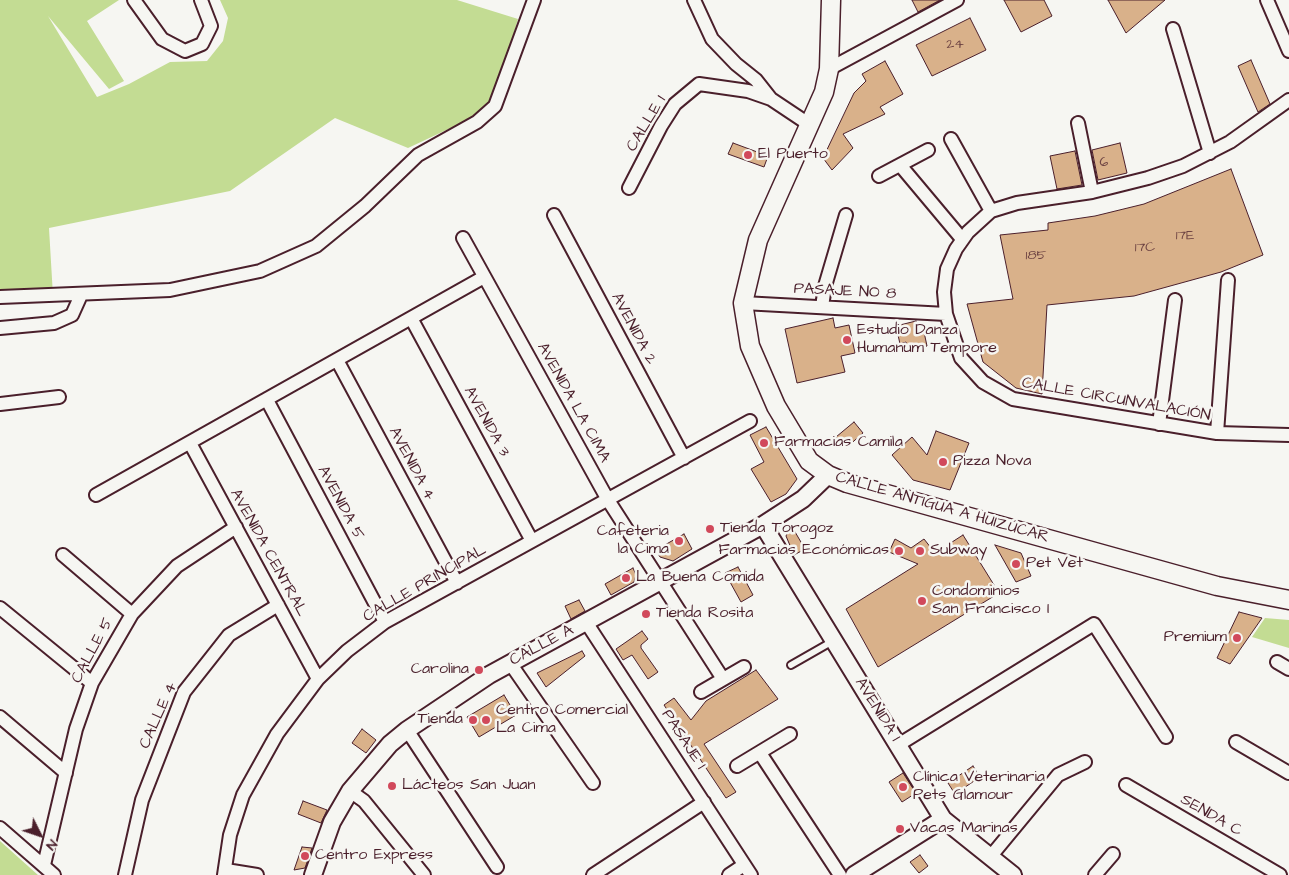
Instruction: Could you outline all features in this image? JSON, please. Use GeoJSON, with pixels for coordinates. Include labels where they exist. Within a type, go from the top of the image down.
{"type":"FeatureCollection","features":[{"type":"Feature","properties":{"kind":"main road"},"geometry":{"type":"LineString","coordinates":[[743,303],[758,240],[824,92],[829,69],[831,0]]}},
{"type":"Feature","properties":{"kind":"main road","name":"CALLE ANTIGUA A HUIZÚCAR"},"geometry":{"type":"LineString","coordinates":[[743,303],[750,346],[776,406],[809,461],[828,475],[847,484],[1217,586],[1289,600]]}},
{"type":"Feature","properties":{"kind":"street"},"geometry":{"type":"LineString","coordinates":[[134,0],[162,39],[184,51],[202,44],[211,26],[202,0]]}},
{"type":"Feature","properties":{"kind":"street"},"geometry":{"type":"LineString","coordinates":[[0,298],[170,290],[260,271],[316,246],[365,206],[418,155],[477,122],[495,106],[534,0]]}},
{"type":"Feature","properties":{"kind":"street"},"geometry":{"type":"LineString","coordinates":[[694,0],[712,39],[736,64],[756,80],[771,99]]}},
{"type":"Feature","properties":{"kind":"street"},"geometry":{"type":"LineString","coordinates":[[829,69],[957,0]]}},
{"type":"Feature","properties":{"kind":"street"},"geometry":{"type":"LineString","coordinates":[[1267,0],[1289,51]]}},
{"type":"Feature","properties":{"kind":"street"},"geometry":{"type":"LineString","coordinates":[[1172,29],[1210,153]]}},
{"type":"Feature","properties":{"kind":"street","name":"CALLE 1"},"geometry":{"type":"LineString","coordinates":[[629,188],[661,126],[676,104],[700,84],[748,91],[771,99],[810,125]]}},
{"type":"Feature","properties":{"kind":"street","name":"CALLE CIRCUNVALACIÓN"},"geometry":{"type":"LineString","coordinates":[[1289,100],[1261,121],[1210,153],[1183,166],[1148,178],[1092,192],[1017,203],[991,211],[962,239],[947,269],[944,292],[946,314],[956,348],[965,364],[984,382],[1001,394],[1030,403],[1217,433],[1289,434]]}},
{"type":"Feature","properties":{"kind":"street"},"geometry":{"type":"LineString","coordinates":[[1078,123],[1092,192]]}},
{"type":"Feature","properties":{"kind":"street"},"geometry":{"type":"LineString","coordinates":[[951,139],[991,211]]}},
{"type":"Feature","properties":{"kind":"street"},"geometry":{"type":"LineString","coordinates":[[879,176],[928,150]]}},
{"type":"Feature","properties":{"kind":"street"},"geometry":{"type":"LineString","coordinates":[[900,165],[962,239]]}},
{"type":"Feature","properties":{"kind":"street","name":"AVENIDA 2"},"geometry":{"type":"LineString","coordinates":[[554,215],[684,458]]}},
{"type":"Feature","properties":{"kind":"street"},"geometry":{"type":"LineString","coordinates":[[822,307],[825,286],[846,215]]}},
{"type":"Feature","properties":{"kind":"street","name":"AVENIDA LA CIMA"},"geometry":{"type":"LineString","coordinates":[[463,238],[608,500],[658,581],[723,679]]}},
{"type":"Feature","properties":{"kind":"street"},"geometry":{"type":"LineString","coordinates":[[96,495],[484,277]]}},
{"type":"Feature","properties":{"kind":"street"},"geometry":{"type":"LineString","coordinates":[[1217,433],[1228,280]]}},
{"type":"Feature","properties":{"kind":"street"},"geometry":{"type":"LineString","coordinates":[[0,328],[54,323],[72,315],[81,295]]}},
{"type":"Feature","properties":{"kind":"street"},"geometry":{"type":"LineString","coordinates":[[1159,424],[1175,300]]}},
{"type":"Feature","properties":{"kind":"street","name":"PASAJE NO 8"},"geometry":{"type":"LineString","coordinates":[[743,303],[946,314]]}},
{"type":"Feature","properties":{"kind":"street","name":"AVENIDA 3"},"geometry":{"type":"LineString","coordinates":[[411,318],[532,541]]}},
{"type":"Feature","properties":{"kind":"street","name":"AVENIDA 4"},"geometry":{"type":"LineString","coordinates":[[337,360],[457,583]]}},
{"type":"Feature","properties":{"kind":"street"},"geometry":{"type":"LineString","coordinates":[[0,404],[59,397]]}},
{"type":"Feature","properties":{"kind":"street","name":"AVENIDA 5"},"geometry":{"type":"LineString","coordinates":[[267,400],[385,622]]}},
{"type":"Feature","properties":{"kind":"street","name":"CALLE PRINCIPAL"},"geometry":{"type":"LineString","coordinates":[[225,872],[230,835],[243,795],[278,734],[318,679],[347,651],[385,622],[750,422]]}},
{"type":"Feature","properties":{"kind":"street","name":"AVENIDA CENTRAL"},"geometry":{"type":"LineString","coordinates":[[190,443],[318,679]]}},
{"type":"Feature","properties":{"kind":"street","name":"CALLE A"},"geometry":{"type":"LineString","coordinates":[[313,875],[332,822],[350,790],[390,744],[407,730],[447,701],[510,663],[762,525],[803,499],[828,475]]}},
{"type":"Feature","properties":{"kind":"street","name":"AVENIDA 1"},"geometry":{"type":"LineString","coordinates":[[762,525],[943,819],[1013,875]]}},
{"type":"Feature","properties":{"kind":"street","name":"CALLE 5"},"geometry":{"type":"LineString","coordinates":[[44,865],[76,729],[92,683],[132,614],[177,566],[236,528]]}},
{"type":"Feature","properties":{"kind":"street"},"geometry":{"type":"LineString","coordinates":[[63,555],[132,614]]}},
{"type":"Feature","properties":{"kind":"street","name":"CALLE 4"},"geometry":{"type":"LineString","coordinates":[[125,875],[142,800],[184,692],[229,635],[278,605]]}},
{"type":"Feature","properties":{"kind":"street"},"geometry":{"type":"LineString","coordinates":[[0,608],[92,683]]}},
{"type":"Feature","properties":{"kind":"street","name":"PASAJE 1"},"geometry":{"type":"LineString","coordinates":[[586,622],[748,870]]}},
{"type":"Feature","properties":{"kind":"street"},"geometry":{"type":"LineString","coordinates":[[898,744],[1094,624],[1166,737]]}},
{"type":"Feature","properties":{"kind":"street"},"geometry":{"type":"LineString","coordinates":[[1277,662],[1289,669]]}},
{"type":"Feature","properties":{"kind":"street"},"geometry":{"type":"LineString","coordinates":[[510,663],[593,783]]}},
{"type":"Feature","properties":{"kind":"street"},"geometry":{"type":"LineString","coordinates":[[701,692],[744,667]]}},
{"type":"Feature","properties":{"kind":"street"},"geometry":{"type":"LineString","coordinates":[[0,717],[66,773]]}},
{"type":"Feature","properties":{"kind":"street"},"geometry":{"type":"LineString","coordinates":[[407,730],[497,868]]}},
{"type":"Feature","properties":{"kind":"street"},"geometry":{"type":"LineString","coordinates":[[737,766],[790,734]]}},
{"type":"Feature","properties":{"kind":"street"},"geometry":{"type":"LineString","coordinates":[[1236,742],[1289,773]]}},
{"type":"Feature","properties":{"kind":"street"},"geometry":{"type":"LineString","coordinates":[[760,753],[840,875]]}},
{"type":"Feature","properties":{"kind":"street"},"geometry":{"type":"LineString","coordinates":[[991,856],[1058,775],[1085,762]]}},
{"type":"Feature","properties":{"kind":"street","name":"SENDA C"},"geometry":{"type":"LineString","coordinates":[[1126,785],[1280,875]]}},
{"type":"Feature","properties":{"kind":"street"},"geometry":{"type":"LineString","coordinates":[[350,790],[364,801],[424,875]]}},
{"type":"Feature","properties":{"kind":"street"},"geometry":{"type":"LineString","coordinates":[[593,875],[704,802]]}},
{"type":"Feature","properties":{"kind":"street"},"geometry":{"type":"LineString","coordinates":[[854,875],[943,819]]}},
{"type":"Feature","properties":{"kind":"street"},"geometry":{"type":"LineString","coordinates":[[0,828],[54,875]]}},
{"type":"Feature","properties":{"kind":"street"},"geometry":{"type":"LineString","coordinates":[[1095,875],[1113,854]]}},
{"type":"Feature","properties":{"kind":"street"},"geometry":{"type":"LineString","coordinates":[[729,875],[748,870]]}},
{"type":"Feature","properties":{"kind":"street"},"geometry":{"type":"LineString","coordinates":[[225,872],[257,875]]}},
{"type":"Feature","properties":{"kind":"lane"},"geometry":{"type":"LineString","coordinates":[[792,665],[834,641]]}},
{"type":"Feature","properties":{"kind":"green space"},"geometry":{"type":"Polygon","coordinates":[[[0,0],[119,0],[87,21],[124,81],[109,89],[48,16],[97,97],[129,84],[170,62],[207,61],[223,41],[228,18],[220,0],[457,0],[518,19],[494,102],[472,118],[408,148],[335,118],[230,191],[49,228],[53,296],[0,297],[0,0]]]}},
{"type":"Feature","properties":{"kind":"green space"},"geometry":{"type":"Polygon","coordinates":[[[1265,618],[1289,620],[1289,648],[1252,637],[1265,618]]]}},
{"type":"Feature","properties":{"kind":"green space"},"geometry":{"type":"Polygon","coordinates":[[[0,841],[38,875],[0,875],[0,841]]]}},
{"type":"Feature","properties":{"kind":"building"},"geometry":{"type":"Polygon","coordinates":[[[912,0],[940,0],[918,12],[912,0]]]}},
{"type":"Feature","properties":{"kind":"building"},"geometry":{"type":"Polygon","coordinates":[[[1004,0],[1044,0],[1052,16],[1021,32],[1004,0]]]}},
{"type":"Feature","properties":{"kind":"building"},"geometry":{"type":"Polygon","coordinates":[[[1108,0],[1165,0],[1126,33],[1108,0]]]}},
{"type":"Feature","properties":{"kind":"building"},"geometry":{"type":"Polygon","coordinates":[[[970,18],[986,50],[932,76],[916,45],[970,18]]]}},
{"type":"Feature","properties":{"kind":"building"},"geometry":{"type":"Polygon","coordinates":[[[1251,60],[1270,104],[1258,112],[1238,66],[1251,60]]]}},
{"type":"Feature","properties":{"kind":"building"},"geometry":{"type":"Polygon","coordinates":[[[885,61],[903,94],[880,107],[885,114],[843,134],[853,148],[832,170],[823,158],[854,93],[866,81],[862,74],[885,61]]]}},
{"type":"Feature","properties":{"kind":"building","name":"El Puerto"},"geometry":{"type":"Polygon","coordinates":[[[733,143],[768,156],[764,167],[728,154],[733,143]]]}},
{"type":"Feature","properties":{"kind":"building"},"geometry":{"type":"Polygon","coordinates":[[[1120,143],[1127,173],[1098,180],[1092,150],[1120,143]]]}},
{"type":"Feature","properties":{"kind":"building"},"geometry":{"type":"Polygon","coordinates":[[[1075,151],[1082,185],[1057,189],[1050,156],[1075,151]]]}},
{"type":"Feature","properties":{"kind":"building"},"geometry":{"type":"Polygon","coordinates":[[[1231,169],[1263,255],[1221,272],[1134,296],[1047,305],[1042,394],[1016,388],[983,362],[967,304],[1013,299],[1000,235],[1048,230],[1048,223],[1095,216],[1144,204],[1231,169]]]}},
{"type":"Feature","properties":{"kind":"building"},"geometry":{"type":"Polygon","coordinates":[[[833,318],[835,328],[849,325],[855,353],[841,356],[845,372],[797,383],[785,329],[833,318]]]}},
{"type":"Feature","properties":{"kind":"building"},"geometry":{"type":"Polygon","coordinates":[[[916,321],[918,331],[924,332],[927,346],[908,351],[906,342],[900,344],[896,326],[916,321]]]}},
{"type":"Feature","properties":{"kind":"building"},"geometry":{"type":"Polygon","coordinates":[[[854,422],[863,433],[846,448],[836,437],[854,422]]]}},
{"type":"Feature","properties":{"kind":"building"},"geometry":{"type":"Polygon","coordinates":[[[766,427],[797,479],[786,494],[771,502],[751,469],[764,462],[750,435],[766,427]]]}},
{"type":"Feature","properties":{"kind":"building","name":"Pizza Nova"},"geometry":{"type":"Polygon","coordinates":[[[936,431],[969,443],[950,490],[913,480],[892,455],[912,437],[927,455],[936,431]]]}},
{"type":"Feature","properties":{"kind":"building"},"geometry":{"type":"Polygon","coordinates":[[[791,525],[805,549],[794,555],[786,536],[791,525]]]}},
{"type":"Feature","properties":{"kind":"building","name":"Cafeteria la Cima"},"geometry":{"type":"Polygon","coordinates":[[[684,534],[692,549],[673,561],[660,557],[656,550],[684,534]]]}},
{"type":"Feature","properties":{"kind":"building","name":"Condominios San Francisco I"},"geometry":{"type":"Polygon","coordinates":[[[963,535],[999,593],[878,667],[846,609],[918,564],[889,552],[895,539],[911,548],[924,539],[935,553],[963,535]]]}},
{"type":"Feature","properties":{"kind":"building","name":"Pet Vet"},"geometry":{"type":"Polygon","coordinates":[[[995,545],[1021,553],[1031,576],[1016,582],[995,545]]]}},
{"type":"Feature","properties":{"kind":"building"},"geometry":{"type":"Polygon","coordinates":[[[738,567],[753,595],[741,602],[725,573],[738,567]]]}},
{"type":"Feature","properties":{"kind":"building","name":"La Buena Comida"},"geometry":{"type":"Polygon","coordinates":[[[633,568],[636,575],[634,582],[611,595],[605,584],[633,568]]]}},
{"type":"Feature","properties":{"kind":"building"},"geometry":{"type":"Polygon","coordinates":[[[579,600],[585,611],[571,619],[565,606],[579,600]]]}},
{"type":"Feature","properties":{"kind":"building","name":"Premium"},"geometry":{"type":"Polygon","coordinates":[[[1239,612],[1262,618],[1230,664],[1217,658],[1239,612]]]}},
{"type":"Feature","properties":{"kind":"building"},"geometry":{"type":"Polygon","coordinates":[[[642,631],[648,639],[641,645],[641,648],[658,672],[648,679],[632,655],[623,660],[616,649],[642,631]]]}},
{"type":"Feature","properties":{"kind":"building"},"geometry":{"type":"Polygon","coordinates":[[[582,651],[585,656],[546,687],[537,673],[582,651]]]}},
{"type":"Feature","properties":{"kind":"building"},"geometry":{"type":"Polygon","coordinates":[[[756,670],[778,699],[704,744],[736,792],[726,798],[664,705],[674,698],[691,720],[706,701],[756,670]]]}},
{"type":"Feature","properties":{"kind":"building"},"geometry":{"type":"Polygon","coordinates":[[[504,695],[516,715],[479,737],[467,717],[504,695]]]}},
{"type":"Feature","properties":{"kind":"building"},"geometry":{"type":"Polygon","coordinates":[[[362,729],[376,740],[366,753],[352,743],[362,729]]]}},
{"type":"Feature","properties":{"kind":"building"},"geometry":{"type":"Polygon","coordinates":[[[973,766],[980,777],[955,794],[948,783],[973,766]]]}},
{"type":"Feature","properties":{"kind":"building","name":"Clínica Veterinaria Pets Glamour"},"geometry":{"type":"Polygon","coordinates":[[[903,773],[916,793],[902,802],[889,782],[903,773]]]}},
{"type":"Feature","properties":{"kind":"building"},"geometry":{"type":"Polygon","coordinates":[[[303,801],[327,810],[321,823],[298,814],[303,801]]]}},
{"type":"Feature","properties":{"kind":"building","name":"Centro Express"},"geometry":{"type":"Polygon","coordinates":[[[302,847],[312,848],[305,868],[294,870],[302,847]]]}},
{"type":"Feature","properties":{"kind":"building"},"geometry":{"type":"Polygon","coordinates":[[[920,855],[928,866],[919,873],[910,862],[920,855]]]}},
{"type":"Feature","properties":{"kind":"place","name":"El Puerto"},"geometry":{"type":"Point","coordinates":[748,155]}},
{"type":"Feature","properties":{"kind":"place","name":"Estudio Danza Humanum Tempore"},"geometry":{"type":"Point","coordinates":[847,340]}},
{"type":"Feature","properties":{"kind":"place","name":"Farmacias Camila"},"geometry":{"type":"Point","coordinates":[764,443]}},
{"type":"Feature","properties":{"kind":"place","name":"Pizza Nova"},"geometry":{"type":"Point","coordinates":[943,462]}},
{"type":"Feature","properties":{"kind":"place","name":"Tienda Torogoz"},"geometry":{"type":"Point","coordinates":[710,529]}},
{"type":"Feature","properties":{"kind":"place","name":"Cafeteria la Cima"},"geometry":{"type":"Point","coordinates":[679,541]}},
{"type":"Feature","properties":{"kind":"place","name":"Farmacias Económicas"},"geometry":{"type":"Point","coordinates":[899,551]}},
{"type":"Feature","properties":{"kind":"place","name":"Subway"},"geometry":{"type":"Point","coordinates":[920,551]}},
{"type":"Feature","properties":{"kind":"place","name":"Pet Vet"},"geometry":{"type":"Point","coordinates":[1016,564]}},
{"type":"Feature","properties":{"kind":"place","name":"La Buena Comida"},"geometry":{"type":"Point","coordinates":[626,578]}},
{"type":"Feature","properties":{"kind":"place","name":"Condominios San Francisco I"},"geometry":{"type":"Point","coordinates":[922,601]}},
{"type":"Feature","properties":{"kind":"place","name":"Tienda Rosita"},"geometry":{"type":"Point","coordinates":[646,614]}},
{"type":"Feature","properties":{"kind":"place","name":"Premium"},"geometry":{"type":"Point","coordinates":[1237,638]}},
{"type":"Feature","properties":{"kind":"place","name":"Carolina"},"geometry":{"type":"Point","coordinates":[479,670]}},
{"type":"Feature","properties":{"kind":"place","name":"Tienda"},"geometry":{"type":"Point","coordinates":[473,720]}},
{"type":"Feature","properties":{"kind":"place","name":"Centro Comercial La Cima"},"geometry":{"type":"Point","coordinates":[486,720]}},
{"type":"Feature","properties":{"kind":"place","name":"Lácteos San Juan"},"geometry":{"type":"Point","coordinates":[392,786]}},
{"type":"Feature","properties":{"kind":"place","name":"Clínica Veterinaria Pets Glamour"},"geometry":{"type":"Point","coordinates":[903,787]}},
{"type":"Feature","properties":{"kind":"place","name":"Vacas Marinas"},"geometry":{"type":"Point","coordinates":[900,829]}},
{"type":"Feature","properties":{"kind":"place","name":"Centro Express"},"geometry":{"type":"Point","coordinates":[305,856]}}]}
